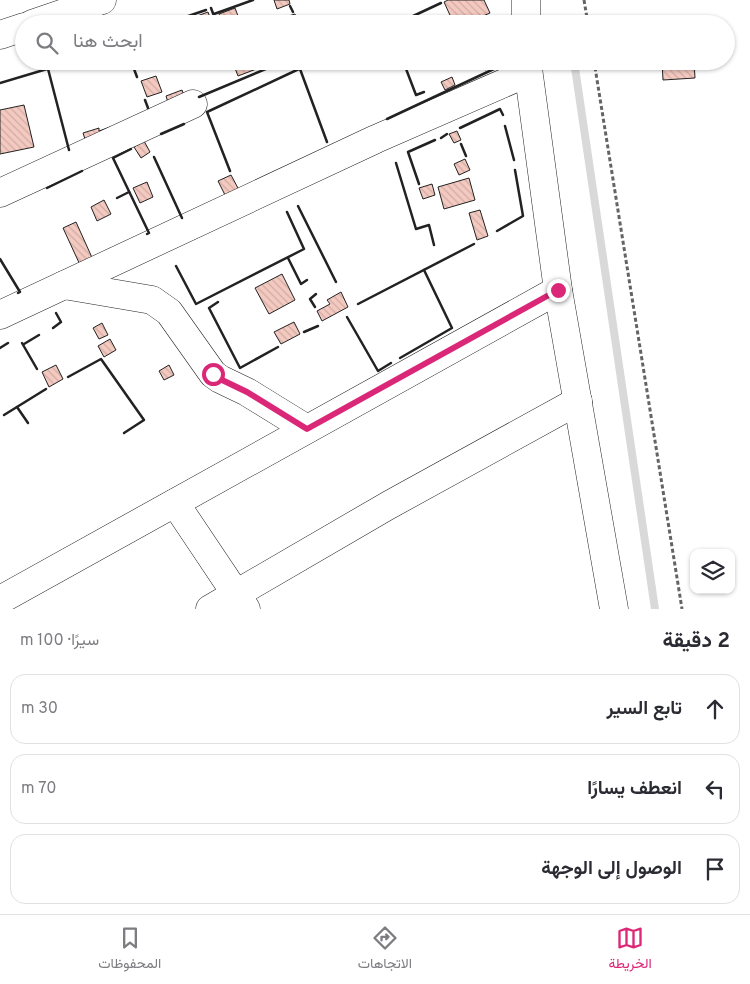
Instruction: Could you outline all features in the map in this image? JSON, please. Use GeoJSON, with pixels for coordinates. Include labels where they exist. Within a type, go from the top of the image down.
{"type":"FeatureCollection","features":[{"type":"Feature","properties":{"kind":"street"},"geometry":{"type":"LineString","coordinates":[[58,15],[102,0]]}},
{"type":"Feature","properties":{"kind":"street"},"geometry":{"type":"LineString","coordinates":[[526,0],[526,15]]}},
{"type":"Feature","properties":{"kind":"street"},"geometry":{"type":"LineString","coordinates":[[0,35],[15,30]]}},
{"type":"Feature","properties":{"kind":"street"},"geometry":{"type":"LineString","coordinates":[[0,315],[521,70]]}},
{"type":"Feature","properties":{"kind":"street"},"geometry":{"type":"LineString","coordinates":[[527,70],[558,290],[614,609]]}},
{"type":"Feature","properties":{"kind":"street"},"geometry":{"type":"LineString","coordinates":[[0,193],[192,104]]}},
{"type":"Feature","properties":{"kind":"street"},"geometry":{"type":"LineString","coordinates":[[64,286],[152,300],[161,305],[169,312],[213,374],[247,392],[307,429]]}},
{"type":"Feature","properties":{"kind":"street"},"geometry":{"type":"LineString","coordinates":[[0,600],[558,290]]}},
{"type":"Feature","properties":{"kind":"street"},"geometry":{"type":"LineString","coordinates":[[210,609],[241,602],[390,505],[578,401]]}},
{"type":"Feature","properties":{"kind":"street"},"geometry":{"type":"LineString","coordinates":[[175,503],[241,602]]}},
{"type":"Feature","properties":{"kind":"path"},"geometry":{"type":"LineString","coordinates":[[584,0],[586,15]]}},
{"type":"Feature","properties":{"kind":"path"},"geometry":{"type":"LineString","coordinates":[[595,70],[682,609]]}},
{"type":"Feature","properties":{"kind":"building"},"geometry":{"type":"Polygon","coordinates":[[[274,0],[289,0],[290,4],[277,9],[274,0]]]}},
{"type":"Feature","properties":{"kind":"building"},"geometry":{"type":"Polygon","coordinates":[[[448,0],[484,0],[490,13],[485,15],[450,15],[444,2],[448,0]]]}},
{"type":"Feature","properties":{"kind":"building"},"geometry":{"type":"Polygon","coordinates":[[[235,8],[238,15],[219,15],[235,8]]]}},
{"type":"Feature","properties":{"kind":"building"},"geometry":{"type":"Polygon","coordinates":[[[236,70],[254,70],[238,76],[236,70]]]}},
{"type":"Feature","properties":{"kind":"building"},"geometry":{"type":"Polygon","coordinates":[[[662,70],[695,70],[695,78],[663,80],[662,70]]]}},
{"type":"Feature","properties":{"kind":"building"},"geometry":{"type":"Polygon","coordinates":[[[156,76],[162,92],[147,97],[141,81],[156,76]]]}},
{"type":"Feature","properties":{"kind":"building"},"geometry":{"type":"Polygon","coordinates":[[[452,77],[455,85],[445,90],[441,82],[452,77]]]}},
{"type":"Feature","properties":{"kind":"building"},"geometry":{"type":"Polygon","coordinates":[[[182,90],[187,103],[170,109],[166,96],[182,90]]]}},
{"type":"Feature","properties":{"kind":"building"},"geometry":{"type":"Polygon","coordinates":[[[24,105],[34,147],[0,154],[0,110],[24,105]]]}},
{"type":"Feature","properties":{"kind":"building"},"geometry":{"type":"Polygon","coordinates":[[[110,127],[88,148],[83,133],[99,128],[99,131],[110,127]]]}},
{"type":"Feature","properties":{"kind":"building"},"geometry":{"type":"Polygon","coordinates":[[[457,131],[461,140],[454,143],[449,134],[457,131]]]}},
{"type":"Feature","properties":{"kind":"building"},"geometry":{"type":"Polygon","coordinates":[[[144,141],[150,152],[141,158],[134,147],[144,141]]]}},
{"type":"Feature","properties":{"kind":"building"},"geometry":{"type":"Polygon","coordinates":[[[465,159],[470,170],[459,175],[454,164],[465,159]]]}},
{"type":"Feature","properties":{"kind":"building"},"geometry":{"type":"Polygon","coordinates":[[[231,175],[239,190],[226,197],[218,181],[231,175]]]}},
{"type":"Feature","properties":{"kind":"building"},"geometry":{"type":"Polygon","coordinates":[[[469,178],[475,200],[444,209],[438,187],[469,178]]]}},
{"type":"Feature","properties":{"kind":"building"},"geometry":{"type":"Polygon","coordinates":[[[147,182],[153,197],[140,203],[133,188],[147,182]]]}},
{"type":"Feature","properties":{"kind":"building"},"geometry":{"type":"Polygon","coordinates":[[[432,184],[435,195],[423,199],[419,188],[432,184]]]}},
{"type":"Feature","properties":{"kind":"building"},"geometry":{"type":"Polygon","coordinates":[[[104,200],[111,214],[97,221],[91,207],[104,200]]]}},
{"type":"Feature","properties":{"kind":"building"},"geometry":{"type":"Polygon","coordinates":[[[480,210],[488,236],[477,240],[469,213],[480,210]]]}},
{"type":"Feature","properties":{"kind":"building"},"geometry":{"type":"Polygon","coordinates":[[[76,222],[94,262],[81,267],[63,228],[76,222]]]}},
{"type":"Feature","properties":{"kind":"building"},"geometry":{"type":"Polygon","coordinates":[[[282,274],[295,300],[269,314],[255,288],[282,274]]]}},
{"type":"Feature","properties":{"kind":"building"},"geometry":{"type":"Polygon","coordinates":[[[341,292],[348,307],[322,321],[317,311],[330,304],[327,300],[341,292]]]}},
{"type":"Feature","properties":{"kind":"building"},"geometry":{"type":"Polygon","coordinates":[[[294,322],[300,334],[281,344],[274,332],[294,322]]]}},
{"type":"Feature","properties":{"kind":"building"},"geometry":{"type":"Polygon","coordinates":[[[102,323],[108,335],[99,339],[93,328],[102,323]]]}},
{"type":"Feature","properties":{"kind":"building"},"geometry":{"type":"Polygon","coordinates":[[[110,339],[116,350],[104,357],[98,346],[110,339]]]}},
{"type":"Feature","properties":{"kind":"building"},"geometry":{"type":"Polygon","coordinates":[[[56,365],[63,379],[49,387],[42,372],[56,365]]]}},
{"type":"Feature","properties":{"kind":"building"},"geometry":{"type":"Polygon","coordinates":[[[169,365],[174,375],[164,380],[159,371],[169,365]]]}},
{"type":"Feature","properties":{"kind":"waterway"},"geometry":{"type":"LineString","coordinates":[[575,70],[655,609]]}},
{"type":"Feature","properties":{"kind":"wall"},"geometry":{"type":"LineString","coordinates":[[214,14],[253,0]]}},
{"type":"Feature","properties":{"kind":"wall"},"geometry":{"type":"LineString","coordinates":[[415,15],[441,3]]}},
{"type":"Feature","properties":{"kind":"wall"},"geometry":{"type":"LineString","coordinates":[[290,6],[293,12]]}},
{"type":"Feature","properties":{"kind":"wall"},"geometry":{"type":"LineString","coordinates":[[211,8],[214,15]]}},
{"type":"Feature","properties":{"kind":"wall"},"geometry":{"type":"LineString","coordinates":[[191,15],[206,10]]}},
{"type":"Feature","properties":{"kind":"wall"},"geometry":{"type":"LineString","coordinates":[[0,83],[44,70]]}},
{"type":"Feature","properties":{"kind":"wall"},"geometry":{"type":"LineString","coordinates":[[48,70],[69,150]]}},
{"type":"Feature","properties":{"kind":"wall"},"geometry":{"type":"LineString","coordinates":[[134,70],[137,77]]}},
{"type":"Feature","properties":{"kind":"wall"},"geometry":{"type":"LineString","coordinates":[[199,97],[264,70]]}},
{"type":"Feature","properties":{"kind":"wall"},"geometry":{"type":"LineString","coordinates":[[230,171],[207,112],[297,70]]}},
{"type":"Feature","properties":{"kind":"wall"},"geometry":{"type":"LineString","coordinates":[[300,70],[327,142]]}},
{"type":"Feature","properties":{"kind":"wall"},"geometry":{"type":"LineString","coordinates":[[406,70],[416,95],[424,92]]}},
{"type":"Feature","properties":{"kind":"wall"},"geometry":{"type":"LineString","coordinates":[[387,119],[492,70]]}},
{"type":"Feature","properties":{"kind":"wall"},"geometry":{"type":"LineString","coordinates":[[145,100],[148,108]]}},
{"type":"Feature","properties":{"kind":"wall"},"geometry":{"type":"LineString","coordinates":[[460,128],[500,109],[503,115]]}},
{"type":"Feature","properties":{"kind":"wall"},"geometry":{"type":"LineString","coordinates":[[161,134],[184,124]]}},
{"type":"Feature","properties":{"kind":"wall"},"geometry":{"type":"LineString","coordinates":[[505,126],[514,160]]}},
{"type":"Feature","properties":{"kind":"wall"},"geometry":{"type":"LineString","coordinates":[[441,138],[447,134]]}},
{"type":"Feature","properties":{"kind":"wall"},"geometry":{"type":"LineString","coordinates":[[419,184],[408,152],[435,140]]}},
{"type":"Feature","properties":{"kind":"wall"},"geometry":{"type":"LineString","coordinates":[[461,144],[466,156]]}},
{"type":"Feature","properties":{"kind":"wall"},"geometry":{"type":"LineString","coordinates":[[131,149],[113,158],[149,233],[147,234]]}},
{"type":"Feature","properties":{"kind":"wall"},"geometry":{"type":"LineString","coordinates":[[154,157],[182,218]]}},
{"type":"Feature","properties":{"kind":"wall"},"geometry":{"type":"LineString","coordinates":[[396,163],[416,229],[429,225],[434,245]]}},
{"type":"Feature","properties":{"kind":"wall"},"geometry":{"type":"LineString","coordinates":[[497,231],[523,216],[515,170]]}},
{"type":"Feature","properties":{"kind":"wall"},"geometry":{"type":"LineString","coordinates":[[47,188],[82,171]]}},
{"type":"Feature","properties":{"kind":"wall"},"geometry":{"type":"LineString","coordinates":[[117,198],[129,192]]}},
{"type":"Feature","properties":{"kind":"wall"},"geometry":{"type":"LineString","coordinates":[[298,206],[336,282]]}},
{"type":"Feature","properties":{"kind":"wall"},"geometry":{"type":"LineString","coordinates":[[176,266],[196,304],[304,249],[287,212]]}},
{"type":"Feature","properties":{"kind":"wall"},"geometry":{"type":"LineString","coordinates":[[358,304],[474,244]]}},
{"type":"Feature","properties":{"kind":"wall"},"geometry":{"type":"LineString","coordinates":[[288,258],[301,284],[307,280]]}},
{"type":"Feature","properties":{"kind":"wall"},"geometry":{"type":"LineString","coordinates":[[0,259],[20,292],[18,293]]}},
{"type":"Feature","properties":{"kind":"wall"},"geometry":{"type":"LineString","coordinates":[[400,358],[452,328],[424,270]]}},
{"type":"Feature","properties":{"kind":"wall"},"geometry":{"type":"LineString","coordinates":[[315,307],[310,299],[316,294]]}},
{"type":"Feature","properties":{"kind":"wall"},"geometry":{"type":"LineString","coordinates":[[218,302],[209,308],[240,368],[278,347]]}},
{"type":"Feature","properties":{"kind":"wall"},"geometry":{"type":"LineString","coordinates":[[53,328],[61,322],[56,313]]}},
{"type":"Feature","properties":{"kind":"wall"},"geometry":{"type":"LineString","coordinates":[[347,317],[378,371],[391,363]]}},
{"type":"Feature","properties":{"kind":"wall"},"geometry":{"type":"LineString","coordinates":[[304,332],[318,326]]}},
{"type":"Feature","properties":{"kind":"wall"},"geometry":{"type":"LineString","coordinates":[[24,344],[39,335]]}},
{"type":"Feature","properties":{"kind":"wall"},"geometry":{"type":"LineString","coordinates":[[0,348],[8,343]]}},
{"type":"Feature","properties":{"kind":"wall"},"geometry":{"type":"LineString","coordinates":[[22,343],[37,369]]}},
{"type":"Feature","properties":{"kind":"wall"},"geometry":{"type":"LineString","coordinates":[[68,377],[101,359],[144,420],[124,433]]}},
{"type":"Feature","properties":{"kind":"wall"},"geometry":{"type":"LineString","coordinates":[[4,415],[46,389]]}},
{"type":"Feature","properties":{"kind":"wall"},"geometry":{"type":"LineString","coordinates":[[17,407],[28,423]]}},
{"type":"Feature","properties":{"kind":"route"},"geometry":{"type":"LineString","coordinates":[[213,374],[247,392],[307,429],[558,290]]}}]}
